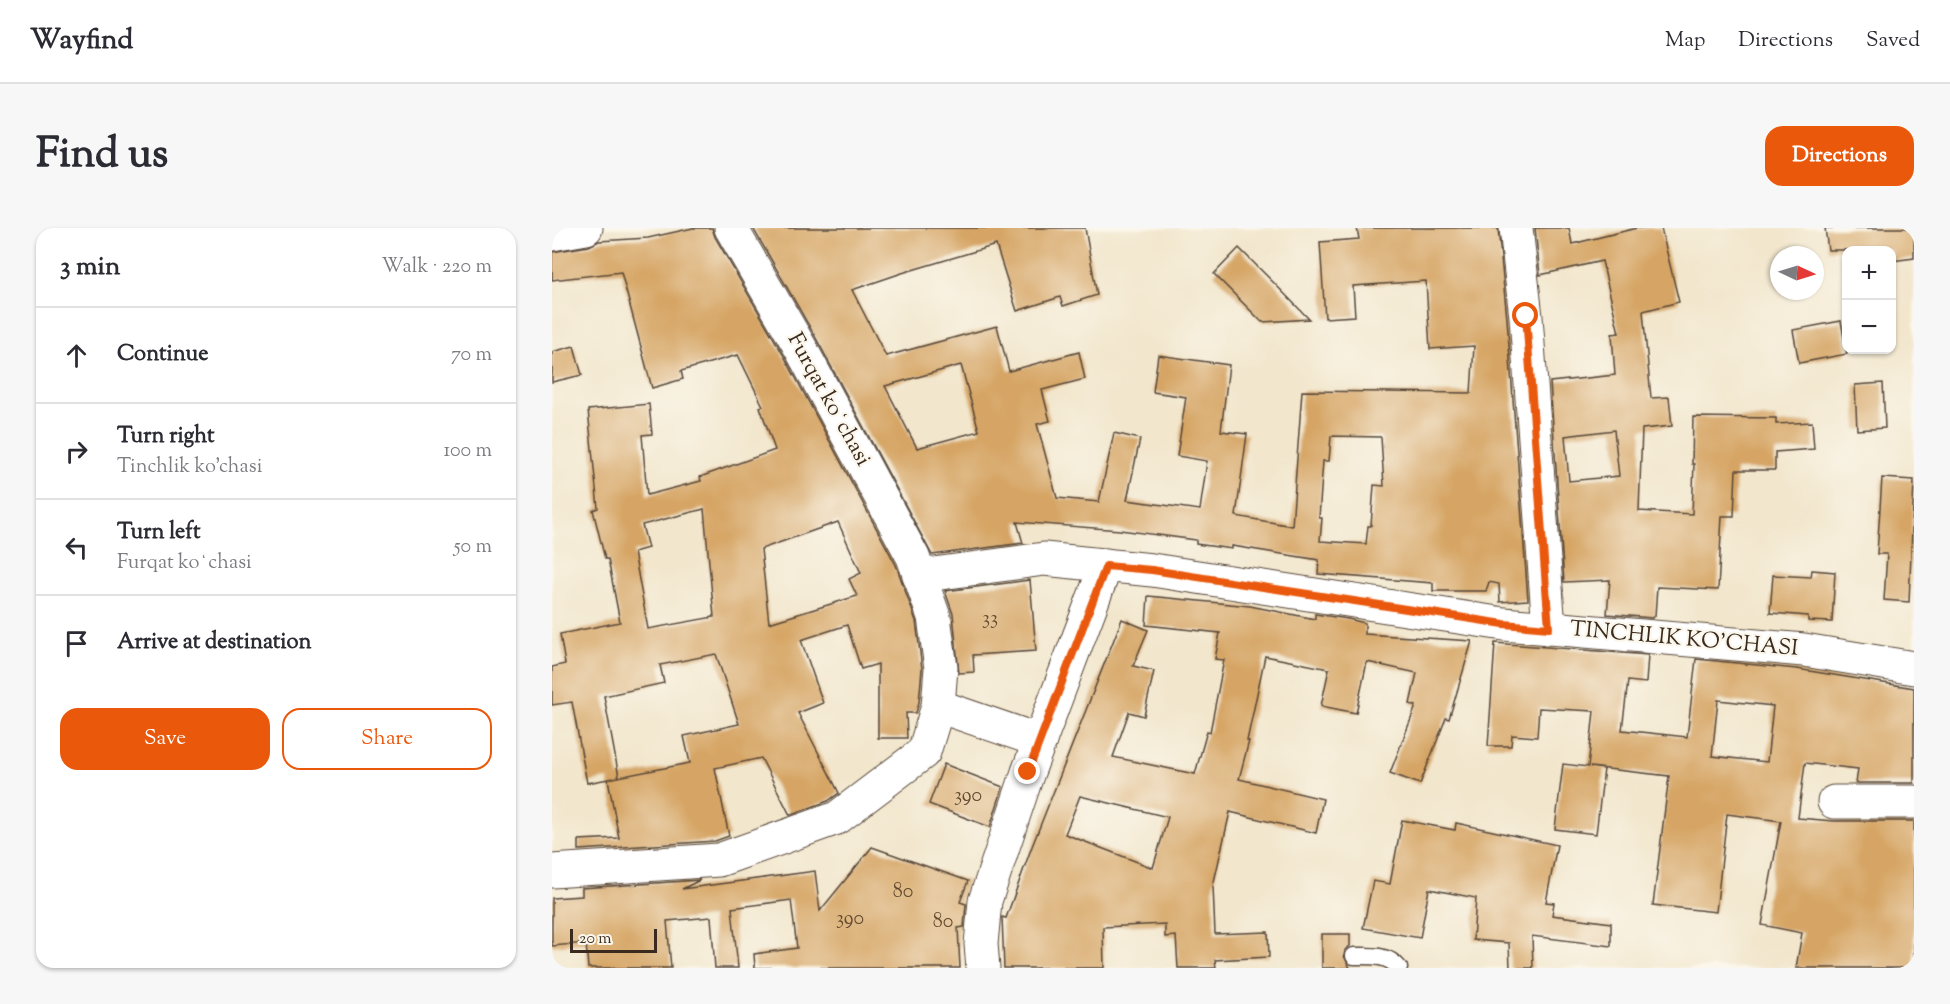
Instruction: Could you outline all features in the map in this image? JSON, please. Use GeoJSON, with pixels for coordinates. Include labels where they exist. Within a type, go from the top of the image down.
{"type":"FeatureCollection","features":[{"type":"Feature","properties":{"kind":"street"},"geometry":{"type":"LineString","coordinates":[[552,234],[586,228]]}},
{"type":"Feature","properties":{"kind":"street","name":"Furqat koʻchasi"},"geometry":{"type":"LineString","coordinates":[[552,871],[719,860],[837,818],[924,752],[938,706],[941,668],[934,617],[913,558],[811,368],[731,228]]}},
{"type":"Feature","properties":{"kind":"street"},"geometry":{"type":"LineString","coordinates":[[1516,228],[1526,316],[1549,628]]}},
{"type":"Feature","properties":{"kind":"street","name":"TINCHLIK KO'CHASI"},"geometry":{"type":"LineString","coordinates":[[919,576],[1044,559],[1152,570],[1504,624],[1804,650],[1914,668]]}},
{"type":"Feature","properties":{"kind":"street"},"geometry":{"type":"LineString","coordinates":[[983,968],[981,944],[985,901],[1040,741],[1106,566]]}},
{"type":"Feature","properties":{"kind":"street"},"geometry":{"type":"LineString","coordinates":[[938,706],[1040,741]]}},
{"type":"Feature","properties":{"kind":"street"},"geometry":{"type":"LineString","coordinates":[[1833,802],[1914,802]]}},
{"type":"Feature","properties":{"kind":"lane"},"geometry":{"type":"LineString","coordinates":[[1354,956],[1380,956],[1399,968]]}},
{"type":"Feature","properties":{"kind":"building"},"geometry":{"type":"Polygon","coordinates":[[[693,228],[712,228],[784,356],[896,565],[916,621],[922,669],[919,702],[916,713],[906,713],[907,738],[878,738],[878,664],[861,669],[847,625],[801,640],[823,703],[798,713],[839,793],[828,801],[790,815],[761,758],[715,768],[729,836],[715,841],[579,850],[579,840],[619,838],[608,779],[587,783],[572,702],[552,705],[552,667],[565,664],[560,634],[620,622],[608,559],[605,559],[593,510],[598,508],[588,410],[649,404],[652,434],[642,435],[647,495],[701,481],[700,477],[775,450],[760,407],[763,406],[738,355],[681,371],[683,379],[652,388],[621,272],[552,280],[552,252],[589,246],[599,241],[648,238],[693,228]],[[704,509],[642,525],[648,548],[634,552],[648,629],[714,617],[704,509]],[[838,522],[761,549],[769,623],[857,596],[849,579],[861,573],[838,522]],[[716,654],[660,665],[664,683],[604,696],[619,777],[690,763],[684,736],[739,724],[716,654]]]}},
{"type":"Feature","properties":{"kind":"building"},"geometry":{"type":"Polygon","coordinates":[[[753,228],[1085,228],[1097,295],[1063,306],[1060,297],[1017,311],[996,245],[852,290],[886,356],[997,326],[1009,371],[1079,352],[1085,379],[1042,390],[1050,421],[1037,424],[1057,498],[1099,502],[1114,433],[1140,439],[1127,500],[1200,510],[1207,461],[1177,456],[1186,397],[1153,392],[1158,355],[1229,365],[1221,431],[1247,434],[1236,516],[1292,526],[1302,391],[1471,393],[1474,346],[1430,349],[1426,281],[1353,286],[1355,316],[1325,318],[1320,242],[1359,239],[1357,228],[1498,228],[1528,600],[1500,602],[1499,584],[1489,582],[1486,591],[1433,591],[1433,583],[1318,574],[1319,560],[1232,546],[1232,549],[1196,544],[1196,540],[1120,530],[1017,522],[1023,543],[932,555],[816,338],[753,228]],[[961,365],[885,386],[917,448],[979,431],[961,365]],[[1331,436],[1329,461],[1323,461],[1319,518],[1322,518],[1320,541],[1366,544],[1368,526],[1371,526],[1374,485],[1384,486],[1381,437],[1331,436]]]}},
{"type":"Feature","properties":{"kind":"building"},"geometry":{"type":"Polygon","coordinates":[[[1535,228],[1569,228],[1572,244],[1637,228],[1661,228],[1679,302],[1643,311],[1651,398],[1669,397],[1672,426],[1642,429],[1639,511],[1692,514],[1693,417],[1776,418],[1776,424],[1812,422],[1814,449],[1775,452],[1775,470],[1736,470],[1734,516],[1722,516],[1718,590],[1657,587],[1655,616],[1652,618],[1607,614],[1610,580],[1564,582],[1550,382],[1615,375],[1612,334],[1619,333],[1602,261],[1540,275],[1535,228]],[[1614,430],[1565,436],[1569,481],[1619,476],[1614,430]]]}},
{"type":"Feature","properties":{"kind":"building"},"geometry":{"type":"Polygon","coordinates":[[[1825,228],[1914,228],[1914,258],[1896,260],[1896,246],[1842,246],[1842,250],[1828,250],[1825,228]]]}},
{"type":"Feature","properties":{"kind":"building"},"geometry":{"type":"Polygon","coordinates":[[[1239,248],[1309,319],[1262,322],[1214,274],[1239,248]]]}},
{"type":"Feature","properties":{"kind":"building"},"geometry":{"type":"Polygon","coordinates":[[[1841,321],[1842,354],[1847,354],[1799,363],[1793,330],[1841,321]]]}},
{"type":"Feature","properties":{"kind":"building"},"geometry":{"type":"Polygon","coordinates":[[[574,346],[582,375],[552,382],[552,352],[574,346]]]}},
{"type":"Feature","properties":{"kind":"building"},"geometry":{"type":"Polygon","coordinates":[[[1883,383],[1885,428],[1857,430],[1855,385],[1883,383]]]}},
{"type":"Feature","properties":{"kind":"building"},"geometry":{"type":"Polygon","coordinates":[[[1882,478],[1914,480],[1909,602],[1884,600],[1887,554],[1877,554],[1882,478]]]}},
{"type":"Feature","properties":{"kind":"building"},"geometry":{"type":"Polygon","coordinates":[[[1812,570],[1835,572],[1832,622],[1808,621],[1808,616],[1770,613],[1773,575],[1811,577],[1812,570]]]}},
{"type":"Feature","properties":{"kind":"building"},"geometry":{"type":"Polygon","coordinates":[[[1030,580],[1036,651],[973,655],[974,672],[959,673],[953,614],[945,591],[1030,580]]]}},
{"type":"Feature","properties":{"kind":"building"},"geometry":{"type":"Polygon","coordinates":[[[1148,596],[1250,606],[1315,619],[1315,614],[1348,619],[1365,623],[1365,634],[1472,641],[1449,719],[1446,718],[1420,784],[1390,773],[1416,706],[1410,704],[1417,673],[1367,662],[1356,713],[1321,706],[1329,669],[1265,656],[1247,741],[1249,741],[1239,779],[1323,799],[1316,833],[1230,812],[1213,886],[1215,934],[1268,932],[1269,957],[1215,960],[1216,968],[1178,968],[1176,936],[1165,937],[1165,924],[1103,927],[1104,968],[1004,968],[1002,917],[1006,918],[1122,619],[1148,630],[1133,666],[1154,671],[1144,716],[1129,712],[1113,757],[1195,774],[1207,731],[1210,732],[1224,660],[1215,659],[1220,633],[1146,625],[1148,596]],[[1080,796],[1065,834],[1153,868],[1168,817],[1080,796]]]}},
{"type":"Feature","properties":{"kind":"building"},"geometry":{"type":"Polygon","coordinates":[[[1495,643],[1648,655],[1646,683],[1628,681],[1622,730],[1687,737],[1696,659],[1797,669],[1914,688],[1914,783],[1856,783],[1858,769],[1805,763],[1798,818],[1834,821],[1914,821],[1914,968],[1796,968],[1802,933],[1762,925],[1781,821],[1727,814],[1716,912],[1653,905],[1669,776],[1590,767],[1604,769],[1596,834],[1555,829],[1563,764],[1588,767],[1594,711],[1539,708],[1537,737],[1512,735],[1511,746],[1488,746],[1495,643]],[[1718,700],[1712,756],[1767,762],[1773,706],[1718,700]]]}},
{"type":"Feature","properties":{"kind":"building"},"geometry":{"type":"Polygon","coordinates":[[[944,764],[1003,787],[990,827],[929,804],[944,764]]]}},
{"type":"Feature","properties":{"kind":"building"},"geometry":{"type":"Polygon","coordinates":[[[1402,820],[1455,830],[1456,823],[1557,845],[1546,902],[1554,903],[1552,915],[1611,923],[1611,946],[1532,936],[1533,968],[1510,968],[1509,943],[1473,940],[1476,898],[1429,889],[1420,938],[1363,928],[1373,881],[1390,884],[1402,820]]]}},
{"type":"Feature","properties":{"kind":"building"},"geometry":{"type":"Polygon","coordinates":[[[872,847],[968,881],[960,902],[966,904],[964,927],[958,928],[960,968],[755,968],[754,954],[797,948],[791,900],[732,908],[738,968],[715,968],[711,917],[667,921],[671,968],[588,968],[586,943],[552,946],[552,898],[582,896],[582,888],[700,880],[682,889],[815,871],[820,911],[872,847]]]}},
{"type":"Feature","properties":{"kind":"building"},"geometry":{"type":"Polygon","coordinates":[[[1322,934],[1350,934],[1350,946],[1345,950],[1344,956],[1350,968],[1322,968],[1322,934]]]}},
{"type":"Feature","properties":{"kind":"route"},"geometry":{"type":"LineString","coordinates":[[1028,772],[1106,566],[1152,570],[1504,624],[1549,628],[1526,316]]}}]}
